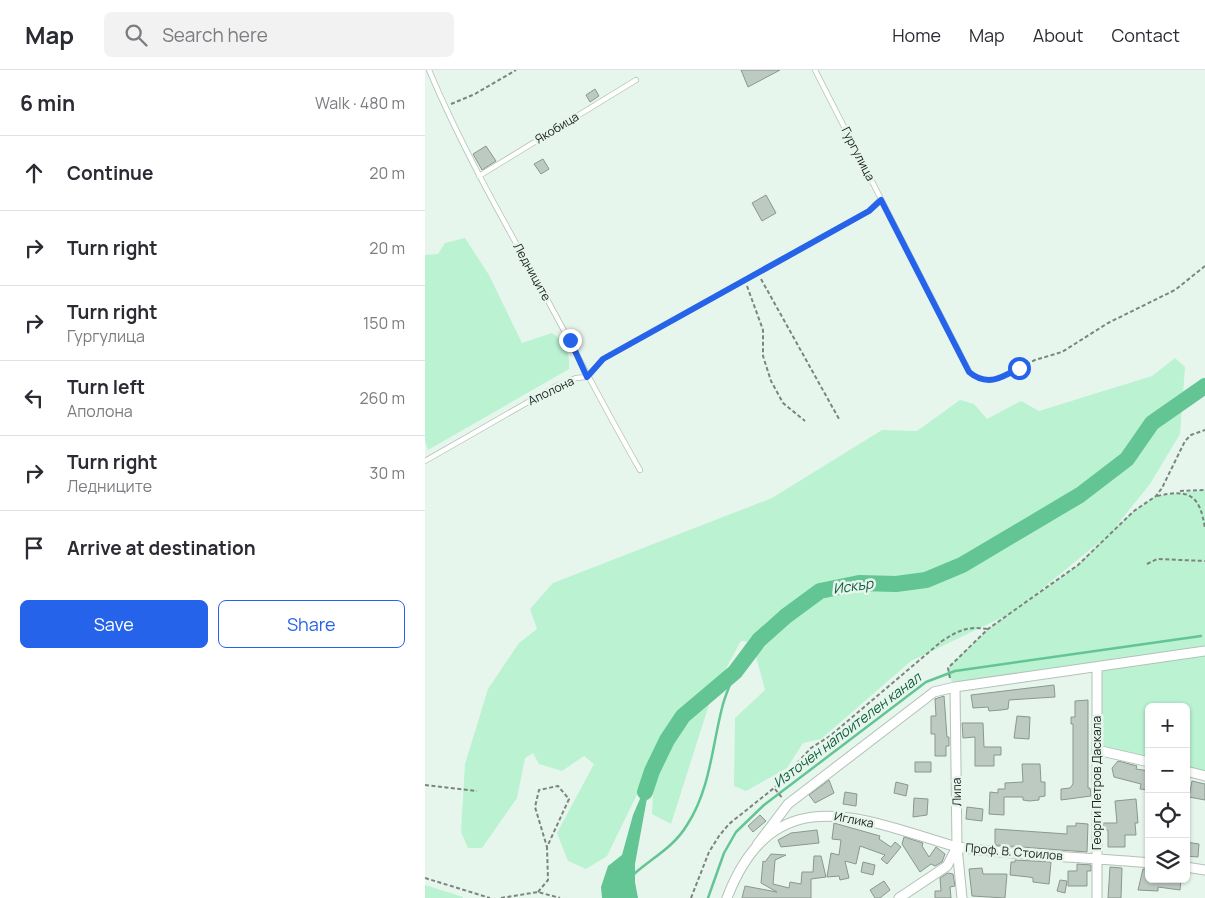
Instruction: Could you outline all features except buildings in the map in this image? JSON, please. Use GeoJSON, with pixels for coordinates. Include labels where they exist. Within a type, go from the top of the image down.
{"type":"FeatureCollection","features":[{"type":"Feature","properties":{"kind":"street"},"geometry":{"type":"LineString","coordinates":[[757,845],[787,804],[934,692],[953,683],[1097,667],[1205,652]]}},
{"type":"Feature","properties":{"kind":"street","name":"Георги Петров Даскала"},"geometry":{"type":"LineString","coordinates":[[1097,667],[1097,898]]}},
{"type":"Feature","properties":{"kind":"street","name":"Липа"},"geometry":{"type":"LineString","coordinates":[[953,683],[957,848],[962,898]]}},
{"type":"Feature","properties":{"kind":"street"},"geometry":{"type":"LineString","coordinates":[[1097,750],[1145,761]]}},
{"type":"Feature","properties":{"kind":"street"},"geometry":{"type":"LineString","coordinates":[[1190,772],[1205,776]]}},
{"type":"Feature","properties":{"kind":"street","name":"Иглика"},"geometry":{"type":"LineString","coordinates":[[727,898],[737,872],[757,845],[784,826],[805,816],[833,815],[867,821],[957,848]]}},
{"type":"Feature","properties":{"kind":"street","name":"Проф. В. Стоилов"},"geometry":{"type":"LineString","coordinates":[[899,898],[947,866],[957,848],[998,853],[1145,863]]}},
{"type":"Feature","properties":{"kind":"street"},"geometry":{"type":"LineString","coordinates":[[1190,868],[1205,870]]}},
{"type":"Feature","properties":{"kind":"lane"},"geometry":{"type":"LineString","coordinates":[[425,73],[429,70]]}},
{"type":"Feature","properties":{"kind":"lane","name":"Ледниците"},"geometry":{"type":"LineString","coordinates":[[429,70],[479,176],[570,340],[587,377],[640,470]]}},
{"type":"Feature","properties":{"kind":"lane","name":"Гургулица"},"geometry":{"type":"LineString","coordinates":[[815,70],[969,372]]}},
{"type":"Feature","properties":{"kind":"lane","name":"Якобица"},"geometry":{"type":"LineString","coordinates":[[479,176],[636,80]]}},
{"type":"Feature","properties":{"kind":"lane","name":"Аполона"},"geometry":{"type":"LineString","coordinates":[[425,461],[556,386],[576,378],[587,377],[603,359],[869,211],[881,200]]}},
{"type":"Feature","properties":{"kind":"path"},"geometry":{"type":"LineString","coordinates":[[446,105],[475,94],[516,70]]}},
{"type":"Feature","properties":{"kind":"path"},"geometry":{"type":"LineString","coordinates":[[969,372],[979,378],[995,380],[1042,357],[1062,352],[1108,323],[1175,290],[1205,266]]}},
{"type":"Feature","properties":{"kind":"path"},"geometry":{"type":"LineString","coordinates":[[758,272],[839,419]]}},
{"type":"Feature","properties":{"kind":"path"},"geometry":{"type":"LineString","coordinates":[[745,279],[763,330],[764,361],[771,381],[783,403],[805,421]]}},
{"type":"Feature","properties":{"kind":"path"},"geometry":{"type":"LineString","coordinates":[[953,683],[947,668],[988,629],[1078,565],[1134,511],[1156,496],[1162,488],[1185,441],[1191,435],[1205,430]]}},
{"type":"Feature","properties":{"kind":"path"},"geometry":{"type":"LineString","coordinates":[[1156,496],[1174,492],[1205,490]]}},
{"type":"Feature","properties":{"kind":"path"},"geometry":{"type":"LineString","coordinates":[[1174,492],[1189,494],[1196,500],[1205,529]]}},
{"type":"Feature","properties":{"kind":"path"},"geometry":{"type":"LineString","coordinates":[[1147,564],[1157,560],[1205,561]]}},
{"type":"Feature","properties":{"kind":"path"},"geometry":{"type":"LineString","coordinates":[[691,898],[702,868],[719,836],[729,824],[774,788],[811,748],[830,736],[942,641],[960,629],[973,627],[988,629]]}},
{"type":"Feature","properties":{"kind":"path"},"geometry":{"type":"LineString","coordinates":[[425,784],[477,791]]}},
{"type":"Feature","properties":{"kind":"path"},"geometry":{"type":"LineString","coordinates":[[537,892],[548,880],[547,847],[535,807],[539,790],[558,786],[569,799],[547,847]]}},
{"type":"Feature","properties":{"kind":"path"},"geometry":{"type":"LineString","coordinates":[[774,788],[783,799]]}},
{"type":"Feature","properties":{"kind":"path"},"geometry":{"type":"LineString","coordinates":[[425,878],[490,898]]}},
{"type":"Feature","properties":{"kind":"path"},"geometry":{"type":"LineString","coordinates":[[501,898],[537,892],[560,898]]}},
{"type":"Feature","properties":{"kind":"shaded area"},"geometry":{"type":"Polygon","coordinates":[[[465,238],[489,275],[522,343],[552,333],[561,340],[566,348],[569,358],[569,369],[428,450],[425,441],[425,255],[438,254],[445,243],[465,238]]]}},
{"type":"Feature","properties":{"kind":"shaded area"},"geometry":{"type":"Polygon","coordinates":[[[1175,358],[1185,367],[1180,434],[1150,484],[1113,530],[1134,511],[1156,496],[1205,490],[1205,776],[1190,772],[1190,703],[1145,703],[1145,761],[1097,750],[1096,667],[955,687],[948,668],[988,629],[1009,614],[911,661],[821,739],[803,743],[787,768],[746,791],[734,786],[735,718],[765,690],[752,642],[741,641],[713,692],[671,824],[652,814],[654,776],[647,774],[607,856],[586,869],[568,861],[557,833],[594,764],[584,756],[562,771],[539,764],[533,753],[525,758],[517,798],[482,848],[468,848],[461,832],[465,764],[488,689],[519,643],[537,629],[530,609],[553,583],[772,498],[882,430],[917,431],[960,400],[974,404],[987,419],[1021,401],[1039,411],[1152,376],[1175,358]],[[1103,539],[1021,606],[1078,565],[1103,539]]]}},
{"type":"Feature","properties":{"kind":"shaded area"},"geometry":{"type":"Polygon","coordinates":[[[652,771],[635,864],[635,882],[638,898],[602,898],[601,887],[608,866],[622,855],[633,815],[652,771]]]}},
{"type":"Feature","properties":{"kind":"shaded area"},"geometry":{"type":"Polygon","coordinates":[[[425,885],[463,897],[463,898],[425,898],[425,885]]]}},
{"type":"Feature","properties":{"kind":"waterway","name":"Искър"},"geometry":{"type":"LineString","coordinates":[[645,792],[652,771],[667,740],[683,716],[735,672],[759,640],[786,616],[820,591],[859,583],[896,584],[926,580],[962,565],[1080,495],[1127,459],[1152,423],[1205,386]]}},
{"type":"Feature","properties":{"kind":"waterway","name":"Източен напоителен канал"},"geometry":{"type":"LineString","coordinates":[[708,898],[724,853],[736,832],[764,805],[926,682],[955,671],[1201,636]]}},
{"type":"Feature","properties":{"kind":"waterway"},"geometry":{"type":"LineString","coordinates":[[634,874],[676,840],[695,812],[706,783],[723,703],[735,672]]}},
{"type":"Feature","properties":{"kind":"route"},"geometry":{"type":"LineString","coordinates":[[570,340],[587,377],[603,359],[869,211],[881,200],[969,372],[989,381],[1000,378],[1019,368]]}}]}
